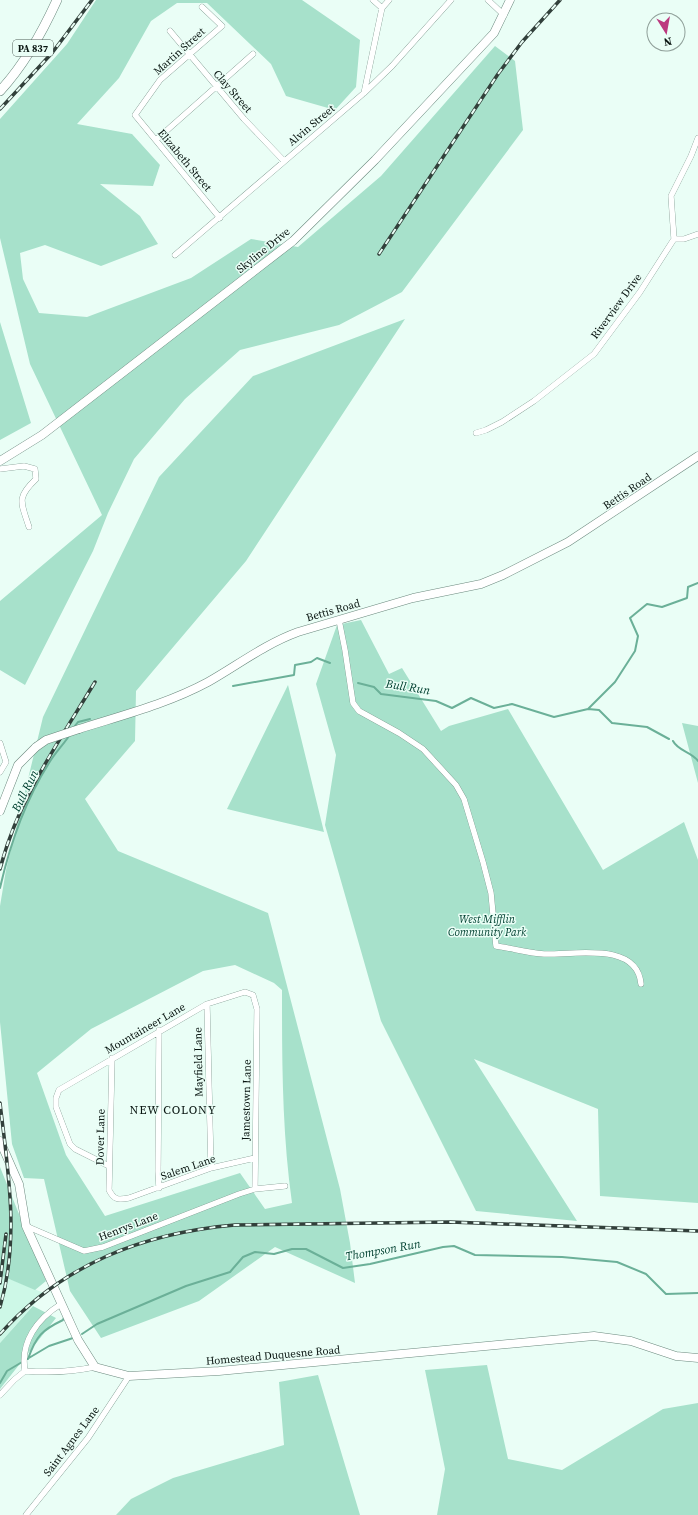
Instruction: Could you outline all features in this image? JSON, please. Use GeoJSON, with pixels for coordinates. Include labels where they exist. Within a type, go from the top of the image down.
{"type":"FeatureCollection","features":[{"type":"Feature","properties":{"kind":"main road","name":"PA 837"},"geometry":{"type":"LineString","coordinates":[[0,91],[13,77],[33,49],[57,0]]}},
{"type":"Feature","properties":{"kind":"street"},"geometry":{"type":"LineString","coordinates":[[373,0],[382,8]]}},
{"type":"Feature","properties":{"kind":"street"},"geometry":{"type":"LineString","coordinates":[[364,94],[382,8],[389,0]]}},
{"type":"Feature","properties":{"kind":"street","name":"Alvin Street"},"geometry":{"type":"LineString","coordinates":[[175,255],[364,94],[392,66],[451,0]]}},
{"type":"Feature","properties":{"kind":"street"},"geometry":{"type":"LineString","coordinates":[[488,0],[504,15]]}},
{"type":"Feature","properties":{"kind":"street","name":"Skyline Drive"},"geometry":{"type":"LineString","coordinates":[[0,461],[42,435],[293,241],[375,160],[494,33],[510,0]]}},
{"type":"Feature","properties":{"kind":"street","name":"Martin Street"},"geometry":{"type":"LineString","coordinates":[[135,115],[160,80],[190,56],[222,26],[202,7]]}},
{"type":"Feature","properties":{"kind":"street","name":"Clay Street"},"geometry":{"type":"LineString","coordinates":[[170,31],[190,56],[284,161]]}},
{"type":"Feature","properties":{"kind":"street"},"geometry":{"type":"LineString","coordinates":[[156,140],[253,54]]}},
{"type":"Feature","properties":{"kind":"street","name":"Elizabeth Street"},"geometry":{"type":"LineString","coordinates":[[135,115],[220,218]]}},
{"type":"Feature","properties":{"kind":"street"},"geometry":{"type":"LineString","coordinates":[[698,138],[691,156],[671,196],[674,239],[684,240],[698,234]]}},
{"type":"Feature","properties":{"kind":"street","name":"Riverview Drive"},"geometry":{"type":"LineString","coordinates":[[476,433],[502,422],[528,405],[594,354],[640,292],[674,239]]}},
{"type":"Feature","properties":{"kind":"street","name":"Bettis Road"},"geometry":{"type":"LineString","coordinates":[[0,811],[18,765],[36,746],[46,740],[157,705],[208,682],[280,638],[413,598],[481,584],[503,575],[568,542],[698,456]]}},
{"type":"Feature","properties":{"kind":"street"},"geometry":{"type":"LineString","coordinates":[[0,469],[24,466],[35,468],[36,479],[24,490],[22,496],[22,506],[29,527]]}},
{"type":"Feature","properties":{"kind":"street"},"geometry":{"type":"LineString","coordinates":[[339,620],[353,703],[360,710],[423,749],[456,785],[464,799],[484,862],[490,893],[496,946],[543,954],[610,954],[621,956],[630,962],[640,974],[642,984]]}},
{"type":"Feature","properties":{"kind":"street"},"geometry":{"type":"LineString","coordinates":[[0,743],[6,762],[0,772]]}},
{"type":"Feature","properties":{"kind":"street","name":"Mountaineer Lane"},"geometry":{"type":"LineString","coordinates":[[109,1166],[75,1149],[70,1144],[56,1107],[56,1098],[59,1090],[159,1030],[207,1004],[245,992],[253,995]]}},
{"type":"Feature","properties":{"kind":"street","name":"Jamestown Lane"},"geometry":{"type":"LineString","coordinates":[[253,995],[257,1009],[255,1189]]}},
{"type":"Feature","properties":{"kind":"street","name":"Mayfield Lane"},"geometry":{"type":"LineString","coordinates":[[207,1004],[211,1168]]}},
{"type":"Feature","properties":{"kind":"street"},"geometry":{"type":"LineString","coordinates":[[159,1030],[158,1171],[160,1188]]}},
{"type":"Feature","properties":{"kind":"street","name":"Dover Lane"},"geometry":{"type":"LineString","coordinates":[[112,1058],[109,1190],[112,1197],[119,1200],[129,1198]]}},
{"type":"Feature","properties":{"kind":"street"},"geometry":{"type":"LineString","coordinates":[[0,1141],[19,1184],[26,1226],[60,1304],[78,1340],[95,1367],[70,1372],[25,1371],[14,1380],[0,1396]]}},
{"type":"Feature","properties":{"kind":"street","name":"Salem Lane"},"geometry":{"type":"LineString","coordinates":[[129,1198],[160,1188],[211,1168],[255,1158]]}},
{"type":"Feature","properties":{"kind":"street"},"geometry":{"type":"LineString","coordinates":[[255,1189],[285,1186]]}},
{"type":"Feature","properties":{"kind":"street","name":"Henrys Lane"},"geometry":{"type":"LineString","coordinates":[[26,1226],[84,1251],[104,1247],[255,1189]]}},
{"type":"Feature","properties":{"kind":"street"},"geometry":{"type":"LineString","coordinates":[[25,1371],[24,1362],[27,1342],[35,1326],[49,1311],[60,1304]]}},
{"type":"Feature","properties":{"kind":"street","name":"Homestead Duquesne Road"},"geometry":{"type":"LineString","coordinates":[[95,1367],[129,1376],[219,1371],[594,1336],[632,1341],[676,1356],[698,1358]]}},
{"type":"Feature","properties":{"kind":"street","name":"Saint Agnes Lane"},"geometry":{"type":"LineString","coordinates":[[26,1515],[88,1438],[129,1376]]}},
{"type":"Feature","properties":{"kind":"shaded area"},"geometry":{"type":"Polygon","coordinates":[[[2,1276],[44,1293],[0,1343],[0,1281],[2,1276]]]}},
{"type":"Feature","properties":{"kind":"green space"},"geometry":{"type":"Polygon","coordinates":[[[96,0],[302,0],[360,40],[356,87],[335,110],[286,96],[271,64],[207,3],[177,3],[151,21],[119,78],[77,124],[132,134],[160,165],[153,186],[100,184],[140,216],[158,244],[101,266],[45,245],[20,253],[23,279],[39,313],[87,317],[191,278],[251,239],[298,247],[381,176],[495,46],[515,61],[523,130],[402,292],[339,325],[240,350],[185,399],[134,459],[108,513],[93,551],[25,685],[0,670],[0,601],[102,515],[30,364],[0,238],[0,119],[67,44],[96,0]]]}},
{"type":"Feature","properties":{"kind":"green space"},"geometry":{"type":"Polygon","coordinates":[[[405,319],[246,561],[136,691],[135,741],[85,799],[118,851],[268,913],[340,1189],[350,1243],[355,1283],[275,1247],[199,1301],[101,1338],[70,1291],[44,1179],[24,1178],[12,1144],[0,1022],[0,906],[6,870],[43,717],[159,477],[253,376],[405,319]],[[235,965],[203,971],[91,1029],[37,1073],[66,1155],[105,1216],[240,1173],[265,1209],[292,1203],[284,1123],[282,990],[274,983],[235,965]]]}},
{"type":"Feature","properties":{"kind":"green space"},"geometry":{"type":"Polygon","coordinates":[[[0,322],[31,423],[0,440],[0,322]]]}},
{"type":"Feature","properties":{"kind":"green space","name":"West Mifflin Community Park"},"geometry":{"type":"Polygon","coordinates":[[[361,620],[389,674],[402,668],[441,731],[449,726],[508,709],[603,870],[684,822],[698,860],[698,1203],[600,1196],[598,1109],[474,1059],[577,1221],[476,1211],[381,1021],[325,825],[336,755],[316,684],[337,625],[361,620]]]}},
{"type":"Feature","properties":{"kind":"green space"},"geometry":{"type":"Polygon","coordinates":[[[288,685],[324,832],[227,809],[288,685]]]}},
{"type":"Feature","properties":{"kind":"green space"},"geometry":{"type":"Polygon","coordinates":[[[682,723],[698,726],[698,783],[682,723]]]}},
{"type":"Feature","properties":{"kind":"green space"},"geometry":{"type":"Polygon","coordinates":[[[0,1167],[46,1281],[35,1290],[2,1276],[0,1281],[0,1167]]]}},
{"type":"Feature","properties":{"kind":"green space"},"geometry":{"type":"Polygon","coordinates":[[[33,1306],[56,1318],[0,1389],[0,1343],[33,1306]]]}},
{"type":"Feature","properties":{"kind":"green space"},"geometry":{"type":"Polygon","coordinates":[[[487,1365],[508,1459],[562,1470],[663,1409],[698,1403],[698,1515],[437,1515],[445,1469],[425,1370],[487,1365]]]}},
{"type":"Feature","properties":{"kind":"green space"},"geometry":{"type":"Polygon","coordinates":[[[318,1375],[360,1515],[116,1515],[131,1499],[173,1478],[284,1445],[279,1382],[318,1375]]]}},
{"type":"Feature","properties":{"kind":"waterway","name":"Bull Run"},"geometry":{"type":"LineString","coordinates":[[358,683],[374,687],[381,694],[436,701],[452,708],[471,698],[494,708],[512,704],[554,717],[588,709],[615,682],[635,651],[638,636],[630,618],[647,604],[662,607],[687,598],[688,587],[698,583]]}},
{"type":"Feature","properties":{"kind":"waterway","name":"Bull Run"},"geometry":{"type":"LineString","coordinates":[[233,686],[294,675],[295,665],[311,662],[317,658],[330,663]]}},
{"type":"Feature","properties":{"kind":"waterway"},"geometry":{"type":"LineString","coordinates":[[588,709],[599,710],[612,723],[647,727],[669,739]]}},
{"type":"Feature","properties":{"kind":"waterway","name":"Bull Run"},"geometry":{"type":"LineString","coordinates":[[74,727],[78,722],[90,719]]}},
{"type":"Feature","properties":{"kind":"waterway","name":"Bull Run"},"geometry":{"type":"LineString","coordinates":[[0,888],[8,855],[19,823],[33,792],[40,777],[69,736]]}},
{"type":"Feature","properties":{"kind":"waterway"},"geometry":{"type":"LineString","coordinates":[[673,741],[678,747],[692,755],[698,761]]}},
{"type":"Feature","properties":{"kind":"waterway","name":"Thompson Run"},"geometry":{"type":"LineString","coordinates":[[82,1334],[97,1324],[186,1286],[230,1272],[243,1257],[255,1252],[274,1254],[292,1249],[306,1249],[343,1268],[370,1264],[443,1247],[454,1246],[475,1255],[562,1257],[617,1262],[646,1274],[666,1294],[698,1293]]}},
{"type":"Feature","properties":{"kind":"waterway","name":"Bull Run"},"geometry":{"type":"LineString","coordinates":[[28,1359],[37,1339],[50,1327],[63,1320],[64,1317]]}},
{"type":"Feature","properties":{"kind":"waterway","name":"Thompson Run"},"geometry":{"type":"LineString","coordinates":[[0,1383],[7,1371],[49,1346],[73,1338]]}},
{"type":"Feature","properties":{"kind":"railway"},"geometry":{"type":"LineString","coordinates":[[0,109],[52,53],[92,0]]}},
{"type":"Feature","properties":{"kind":"railway"},"geometry":{"type":"LineString","coordinates":[[379,254],[498,74],[522,42],[560,0]]}},
{"type":"Feature","properties":{"kind":"railway"},"geometry":{"type":"LineString","coordinates":[[0,869],[17,819],[28,795],[53,750],[95,682]]}},
{"type":"Feature","properties":{"kind":"railway"},"geometry":{"type":"LineString","coordinates":[[0,1103],[9,1180],[11,1230],[10,1256],[0,1307]]}},
{"type":"Feature","properties":{"kind":"railway"},"geometry":{"type":"LineString","coordinates":[[0,1334],[24,1310],[50,1289],[78,1271],[107,1256],[137,1245],[168,1236],[201,1229],[235,1225],[450,1222],[698,1231]]}},
{"type":"Feature","properties":{"kind":"railway"},"geometry":{"type":"LineString","coordinates":[[0,1283],[6,1234]]}},
{"type":"Feature","properties":{"kind":"district","name":"NEW COLONY"},"geometry":{"type":"Point","coordinates":[173,1110]}}]}
